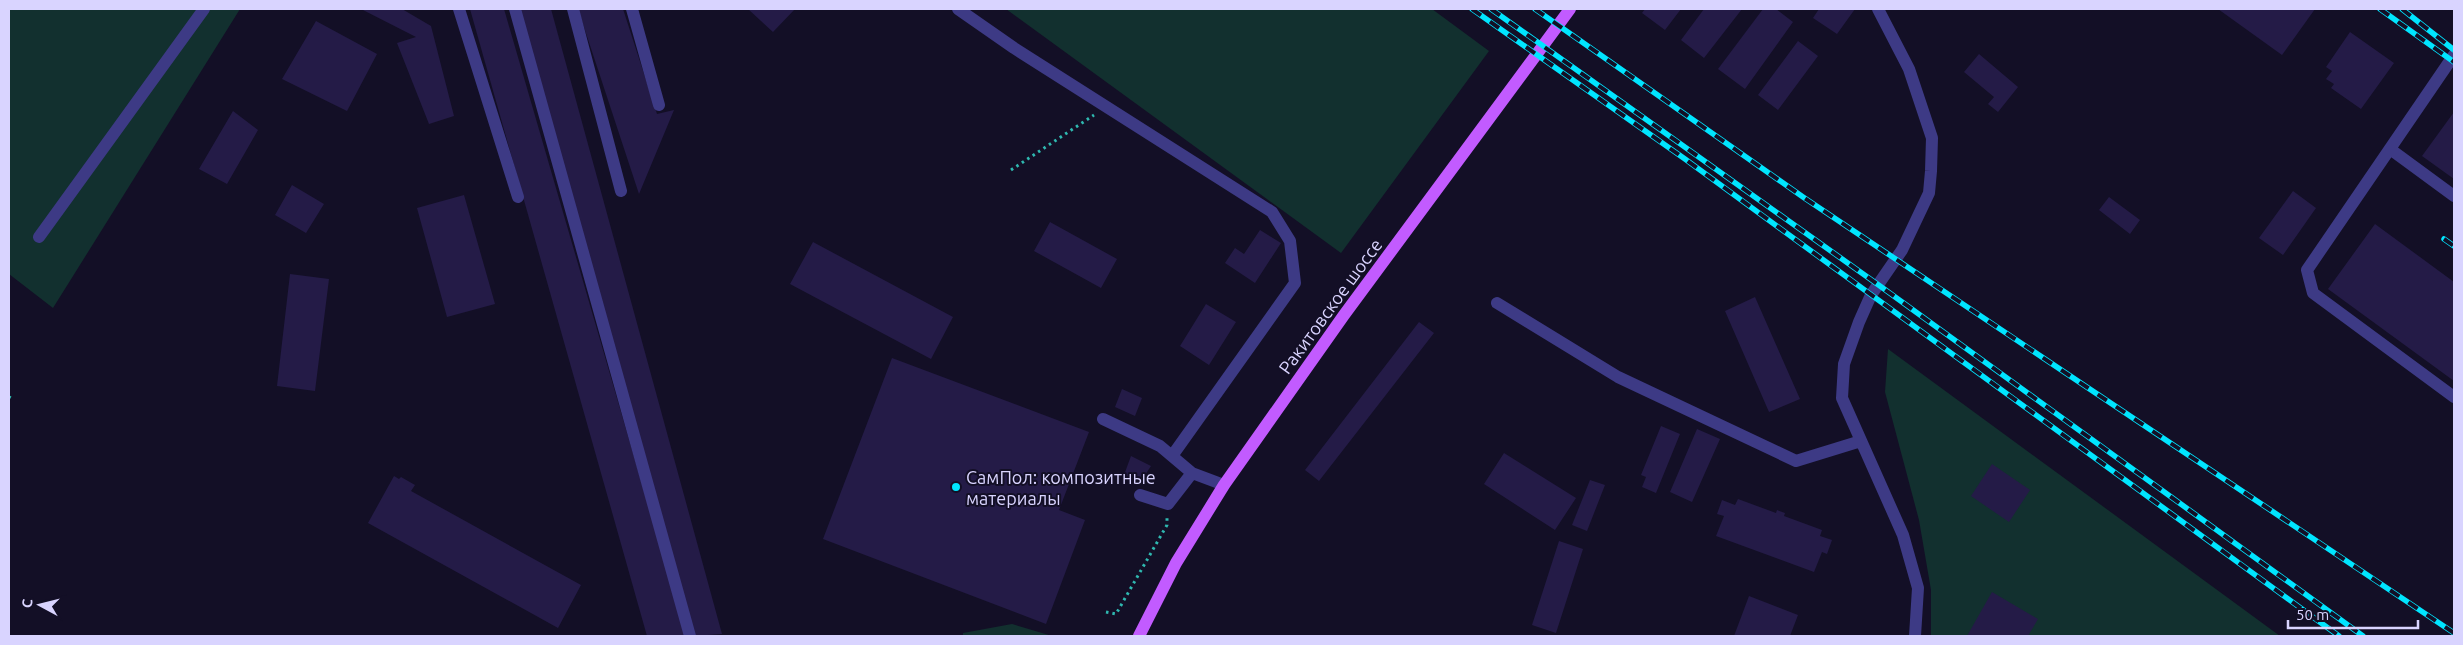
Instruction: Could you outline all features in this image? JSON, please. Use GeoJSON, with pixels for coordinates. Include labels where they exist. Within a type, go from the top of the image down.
{"type":"FeatureCollection","features":[{"type":"Feature","properties":{"kind":"main road","name":"Ракитовское шоссе"},"geometry":{"type":"LineString","coordinates":[[1139,636],[1176,563],[1224,485],[1344,315],[1570,9]]}},
{"type":"Feature","properties":{"kind":"street"},"geometry":{"type":"LineString","coordinates":[[39,237],[204,9]]}},
{"type":"Feature","properties":{"kind":"street"},"geometry":{"type":"LineString","coordinates":[[459,9],[518,197]]}},
{"type":"Feature","properties":{"kind":"street"},"geometry":{"type":"LineString","coordinates":[[515,9],[690,636]]}},
{"type":"Feature","properties":{"kind":"street"},"geometry":{"type":"LineString","coordinates":[[573,9],[621,191]]}},
{"type":"Feature","properties":{"kind":"street"},"geometry":{"type":"LineString","coordinates":[[632,9],[659,105]]}},
{"type":"Feature","properties":{"kind":"street"},"geometry":{"type":"LineString","coordinates":[[958,9],[1014,48],[1272,212],[1290,241],[1295,283],[1172,456]]}},
{"type":"Feature","properties":{"kind":"street"},"geometry":{"type":"LineString","coordinates":[[1878,9],[1909,69],[1932,138],[1932,171],[1928,192],[1902,250],[1871,295],[1863,313],[1844,364],[1842,398],[1903,536],[1918,588],[1915,636]]}},
{"type":"Feature","properties":{"kind":"street"},"geometry":{"type":"LineString","coordinates":[[2454,55],[2450,72],[2390,149],[2307,270],[2313,293],[2454,396]]}},
{"type":"Feature","properties":{"kind":"street"},"geometry":{"type":"LineString","coordinates":[[2390,149],[2454,196]]}},
{"type":"Feature","properties":{"kind":"street"},"geometry":{"type":"LineString","coordinates":[[1497,303],[1618,377],[1796,461],[1861,441]]}},
{"type":"Feature","properties":{"kind":"street"},"geometry":{"type":"LineString","coordinates":[[1103,419],[1160,446],[1192,473],[1224,485]]}},
{"type":"Feature","properties":{"kind":"street"},"geometry":{"type":"LineString","coordinates":[[1140,495],[1168,504],[1192,473]]}},
{"type":"Feature","properties":{"kind":"path"},"geometry":{"type":"LineString","coordinates":[[1011,170],[1107,106]]}},
{"type":"Feature","properties":{"kind":"path"},"geometry":{"type":"LineString","coordinates":[[9,398],[11,394]]}},
{"type":"Feature","properties":{"kind":"path"},"geometry":{"type":"LineString","coordinates":[[1106,612],[1116,614],[1167,525],[1168,504]]}},
{"type":"Feature","properties":{"kind":"green space"},"geometry":{"type":"Polygon","coordinates":[[[9,9],[240,9],[53,308],[9,274],[9,9]]]}},
{"type":"Feature","properties":{"kind":"green space"},"geometry":{"type":"Polygon","coordinates":[[[1006,9],[1432,9],[1489,51],[1341,253],[1006,9]]]}},
{"type":"Feature","properties":{"kind":"green space"},"geometry":{"type":"Polygon","coordinates":[[[1888,349],[2280,636],[1931,636],[1931,590],[1919,520],[1885,392],[1888,349]]]}},
{"type":"Feature","properties":{"kind":"green space"},"geometry":{"type":"Polygon","coordinates":[[[1012,624],[1052,636],[963,636],[963,633],[1012,624]]]}},
{"type":"Feature","properties":{"kind":"building"},"geometry":{"type":"Polygon","coordinates":[[[361,9],[402,9],[431,26],[454,116],[429,124],[397,43],[416,37],[361,9]]]}},
{"type":"Feature","properties":{"kind":"building"},"geometry":{"type":"Polygon","coordinates":[[[470,9],[504,9],[686,636],[647,636],[470,9]]]}},
{"type":"Feature","properties":{"kind":"building"},"geometry":{"type":"Polygon","coordinates":[[[517,9],[551,9],[722,634],[694,636],[517,9]]]}},
{"type":"Feature","properties":{"kind":"building"},"geometry":{"type":"Polygon","coordinates":[[[578,9],[623,9],[657,114],[674,110],[639,194],[578,9]]]}},
{"type":"Feature","properties":{"kind":"building"},"geometry":{"type":"Polygon","coordinates":[[[748,9],[795,9],[773,32],[748,9]]]}},
{"type":"Feature","properties":{"kind":"building"},"geometry":{"type":"Polygon","coordinates":[[[1645,9],[1681,9],[1665,30],[1642,13],[1645,9]]]}},
{"type":"Feature","properties":{"kind":"building"},"geometry":{"type":"Polygon","coordinates":[[[1704,9],[1742,9],[1704,58],[1681,40],[1704,9]]]}},
{"type":"Feature","properties":{"kind":"building"},"geometry":{"type":"Polygon","coordinates":[[[1763,9],[1776,9],[1793,22],[1745,89],[1718,69],[1763,9]]]}},
{"type":"Feature","properties":{"kind":"building"},"geometry":{"type":"Polygon","coordinates":[[[1819,9],[1855,9],[1837,34],[1813,18],[1819,9]]]}},
{"type":"Feature","properties":{"kind":"building"},"geometry":{"type":"Polygon","coordinates":[[[2218,9],[2315,9],[2282,55],[2218,9]]]}},
{"type":"Feature","properties":{"kind":"building"},"geometry":{"type":"Polygon","coordinates":[[[316,21],[377,54],[347,111],[282,79],[316,21]]]}},
{"type":"Feature","properties":{"kind":"building"},"geometry":{"type":"Polygon","coordinates":[[[2350,32],[2394,63],[2361,109],[2331,88],[2334,84],[2326,79],[2332,71],[2326,67],[2350,32]]]}},
{"type":"Feature","properties":{"kind":"building"},"geometry":{"type":"Polygon","coordinates":[[[1798,41],[1818,56],[1778,110],[1758,95],[1798,41]]]}},
{"type":"Feature","properties":{"kind":"building"},"geometry":{"type":"Polygon","coordinates":[[[1979,54],[2018,87],[1998,112],[1988,104],[1994,97],[1964,72],[1979,54]]]}},
{"type":"Feature","properties":{"kind":"building"},"geometry":{"type":"Polygon","coordinates":[[[233,111],[258,130],[227,184],[199,169],[233,111]]]}},
{"type":"Feature","properties":{"kind":"building"},"geometry":{"type":"Polygon","coordinates":[[[2454,112],[2454,179],[2422,156],[2454,112]]]}},
{"type":"Feature","properties":{"kind":"building"},"geometry":{"type":"Polygon","coordinates":[[[292,185],[324,204],[306,233],[275,215],[292,185]]]}},
{"type":"Feature","properties":{"kind":"building"},"geometry":{"type":"Polygon","coordinates":[[[2293,191],[2316,208],[2283,255],[2259,238],[2293,191]]]}},
{"type":"Feature","properties":{"kind":"building"},"geometry":{"type":"Polygon","coordinates":[[[464,195],[495,304],[447,317],[417,208],[464,195]]]}},
{"type":"Feature","properties":{"kind":"building"},"geometry":{"type":"Polygon","coordinates":[[[2109,197],[2140,220],[2130,234],[2099,210],[2109,197]]]}},
{"type":"Feature","properties":{"kind":"building"},"geometry":{"type":"Polygon","coordinates":[[[1050,222],[1117,259],[1101,288],[1034,251],[1050,222]]]}},
{"type":"Feature","properties":{"kind":"building"},"geometry":{"type":"Polygon","coordinates":[[[2375,224],[2454,282],[2454,381],[2328,289],[2375,224]]]}},
{"type":"Feature","properties":{"kind":"building"},"geometry":{"type":"Polygon","coordinates":[[[1260,230],[1281,243],[1255,283],[1225,263],[1235,248],[1244,254],[1260,230]]]}},
{"type":"Feature","properties":{"kind":"building"},"geometry":{"type":"Polygon","coordinates":[[[813,242],[953,317],[931,359],[790,284],[813,242]]]}},
{"type":"Feature","properties":{"kind":"building"},"geometry":{"type":"Polygon","coordinates":[[[290,274],[329,279],[315,391],[277,386],[290,274]]]}},
{"type":"Feature","properties":{"kind":"building"},"geometry":{"type":"Polygon","coordinates":[[[1755,297],[1800,399],[1769,412],[1725,311],[1755,297]]]}},
{"type":"Feature","properties":{"kind":"building"},"geometry":{"type":"Polygon","coordinates":[[[1206,304],[1236,322],[1209,365],[1180,346],[1206,304]]]}},
{"type":"Feature","properties":{"kind":"building"},"geometry":{"type":"Polygon","coordinates":[[[1419,322],[1434,333],[1319,481],[1305,470],[1419,322]]]}},
{"type":"Feature","properties":{"kind":"building","name":"СамПол: композитные материалы"},"geometry":{"type":"Polygon","coordinates":[[[892,358],[1089,432],[1059,510],[1085,520],[1046,624],[823,539],[892,358]]]}},
{"type":"Feature","properties":{"kind":"building"},"geometry":{"type":"Polygon","coordinates":[[[1122,389],[1142,398],[1135,416],[1115,407],[1122,389]]]}},
{"type":"Feature","properties":{"kind":"building"},"geometry":{"type":"Polygon","coordinates":[[[1661,426],[1680,434],[1656,493],[1642,487],[1646,477],[1641,475],[1661,426]]]}},
{"type":"Feature","properties":{"kind":"building"},"geometry":{"type":"Polygon","coordinates":[[[1697,429],[1720,439],[1692,502],[1670,492],[1697,429]]]}},
{"type":"Feature","properties":{"kind":"building"},"geometry":{"type":"Polygon","coordinates":[[[1504,453],[1576,498],[1555,530],[1484,484],[1504,453]]]}},
{"type":"Feature","properties":{"kind":"building"},"geometry":{"type":"Polygon","coordinates":[[[1131,456],[1151,466],[1139,484],[1124,475],[1131,456]]]}},
{"type":"Feature","properties":{"kind":"building"},"geometry":{"type":"Polygon","coordinates":[[[1992,464],[2030,490],[2009,522],[1971,496],[1992,464]]]}},
{"type":"Feature","properties":{"kind":"building"},"geometry":{"type":"Polygon","coordinates":[[[394,476],[399,479],[401,477],[415,485],[411,491],[581,585],[558,628],[368,523],[394,476]]]}},
{"type":"Feature","properties":{"kind":"building"},"geometry":{"type":"Polygon","coordinates":[[[1590,480],[1605,485],[1587,531],[1572,525],[1590,480]]]}},
{"type":"Feature","properties":{"kind":"building"},"geometry":{"type":"Polygon","coordinates":[[[1738,499],[1776,513],[1777,510],[1785,513],[1784,516],[1822,530],[1820,536],[1832,540],[1827,554],[1822,552],[1814,572],[1716,536],[1724,516],[1717,514],[1722,500],[1735,505],[1738,499]]]}},
{"type":"Feature","properties":{"kind":"building"},"geometry":{"type":"Polygon","coordinates":[[[1559,541],[1583,549],[1556,633],[1532,625],[1559,541]]]}},
{"type":"Feature","properties":{"kind":"building"},"geometry":{"type":"Polygon","coordinates":[[[1992,592],[2038,619],[2028,636],[1967,636],[1992,592]]]}},
{"type":"Feature","properties":{"kind":"building"},"geometry":{"type":"Polygon","coordinates":[[[1749,596],[1798,615],[1790,636],[1734,636],[1749,596]]]}},
{"type":"Feature","properties":{"kind":"railway"},"geometry":{"type":"LineString","coordinates":[[1472,9],[1685,159],[2339,636]]}},
{"type":"Feature","properties":{"kind":"railway"},"geometry":{"type":"LineString","coordinates":[[1491,9],[1880,286],[2363,636]]}},
{"type":"Feature","properties":{"kind":"railway"},"geometry":{"type":"LineString","coordinates":[[1535,9],[1803,197],[2454,633]]}},
{"type":"Feature","properties":{"kind":"railway"},"geometry":{"type":"LineString","coordinates":[[2380,9],[2454,62]]}},
{"type":"Feature","properties":{"kind":"railway"},"geometry":{"type":"LineString","coordinates":[[2402,9],[2454,50]]}},
{"type":"Feature","properties":{"kind":"railway"},"geometry":{"type":"LineString","coordinates":[[2444,239],[2454,246]]}},
{"type":"Feature","properties":{"kind":"place","name":"СамПол: композитные материалы"},"geometry":{"type":"Point","coordinates":[956,487]}}]}
